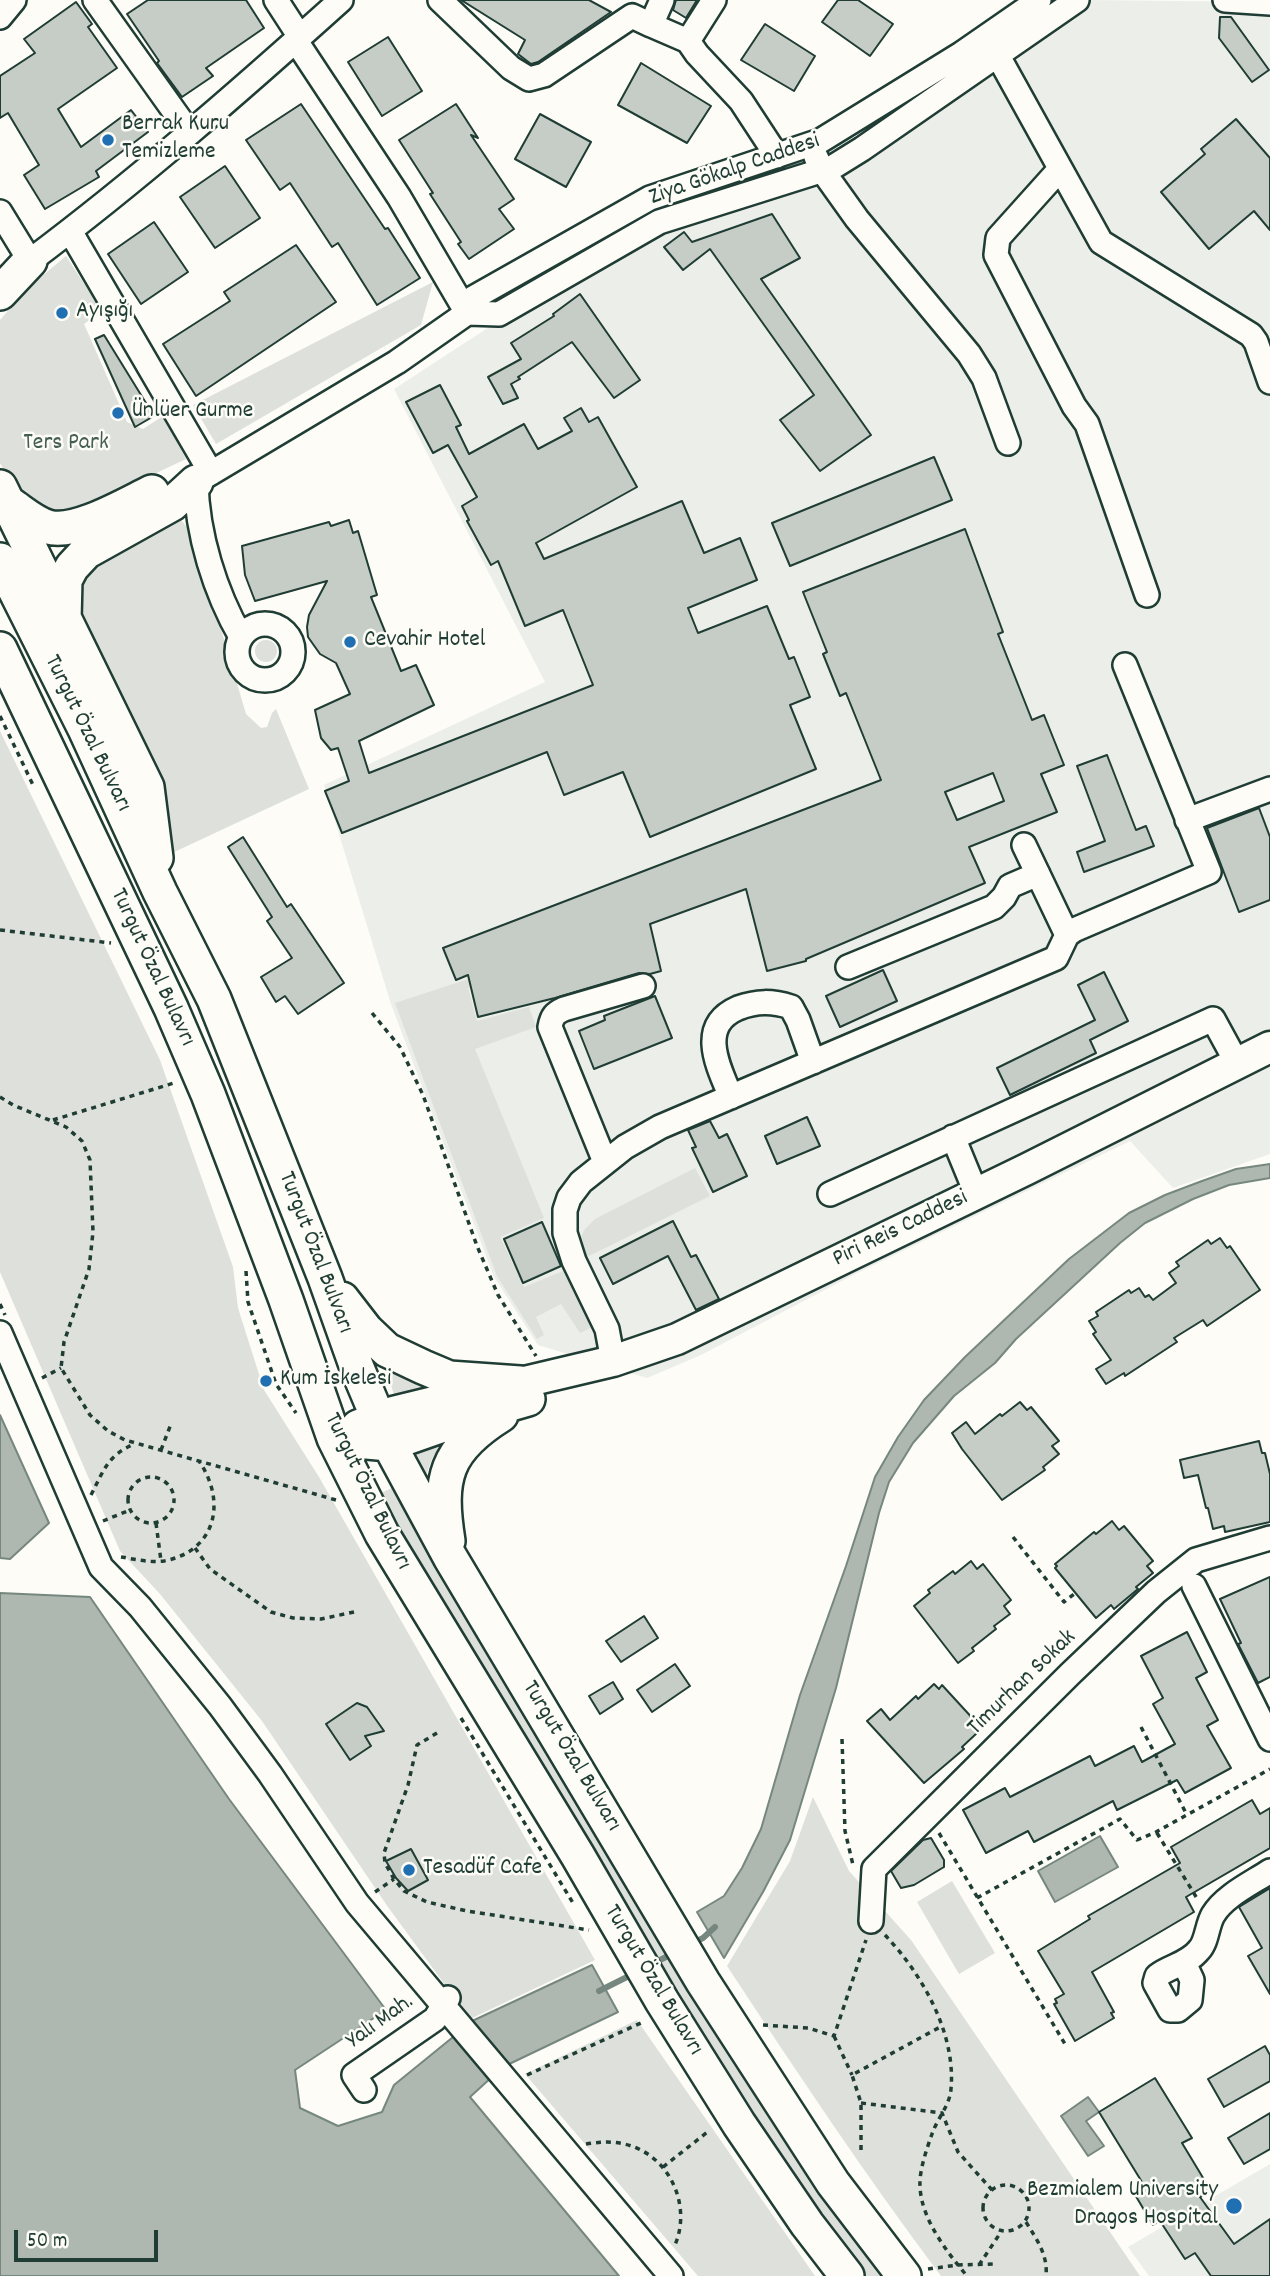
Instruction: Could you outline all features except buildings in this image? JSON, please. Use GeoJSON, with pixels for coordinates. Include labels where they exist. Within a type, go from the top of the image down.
{"type":"FeatureCollection","features":[{"type":"Feature","properties":{"kind":"highway"},"geometry":{"type":"LineString","coordinates":[[0,293],[15,264]]}},
{"type":"Feature","properties":{"kind":"highway"},"geometry":{"type":"LineString","coordinates":[[5,495],[42,525],[52,529],[73,527],[153,491],[203,477]]}},
{"type":"Feature","properties":{"kind":"highway"},"geometry":{"type":"LineString","coordinates":[[64,622],[65,580],[79,559],[86,552],[172,504],[203,477]]}},
{"type":"Feature","properties":{"kind":"highway"},"geometry":{"type":"LineString","coordinates":[[5,495],[146,787],[160,891]]}},
{"type":"Feature","properties":{"kind":"highway","name":"Turgut Özal Bulvarı"},"geometry":{"type":"LineString","coordinates":[[0,560],[85,729],[160,891],[214,999],[383,1431],[450,1557],[670,1924]]}},
{"type":"Feature","properties":{"kind":"highway","name":"Turgut Özal Bulavrı"},"geometry":{"type":"LineString","coordinates":[[0,649],[171,1008],[208,1094],[286,1300],[334,1438],[382,1534],[631,1944],[653,2012],[739,2123],[807,2224],[847,2276]]}},
{"type":"Feature","properties":{"kind":"highway"},"geometry":{"type":"LineString","coordinates":[[325,1278],[366,1330],[387,1350],[449,1378],[533,1386]]}},
{"type":"Feature","properties":{"kind":"highway"},"geometry":{"type":"LineString","coordinates":[[334,1438],[466,1417],[533,1386]]}},
{"type":"Feature","properties":{"kind":"highway"},"geometry":{"type":"LineString","coordinates":[[450,1557],[444,1514],[448,1470],[462,1445],[533,1386]]}},
{"type":"Feature","properties":{"kind":"highway","name":"Turgut Özal Bulavrı"},"geometry":{"type":"LineString","coordinates":[[670,1924],[703,1982],[833,2183],[915,2273]]}},
{"type":"Feature","properties":{"kind":"main road","name":"Piri Reis Caddesi"},"geometry":{"type":"LineString","coordinates":[[533,1386],[677,1339],[1270,1047]]}},
{"type":"Feature","properties":{"kind":"main road","name":"Piri Reis Caddesi"},"geometry":{"type":"LineString","coordinates":[[533,1386],[686,1354],[854,1266],[1270,1060]]}},
{"type":"Feature","properties":{"kind":"street"},"geometry":{"type":"LineString","coordinates":[[0,17],[13,0]]}},
{"type":"Feature","properties":{"kind":"street"},"geometry":{"type":"LineString","coordinates":[[94,0],[189,132]]}},
{"type":"Feature","properties":{"kind":"street"},"geometry":{"type":"LineString","coordinates":[[276,0],[399,197],[467,313]]}},
{"type":"Feature","properties":{"kind":"street"},"geometry":{"type":"LineString","coordinates":[[0,212],[15,264],[70,231],[341,0]]}},
{"type":"Feature","properties":{"kind":"street"},"geometry":{"type":"LineString","coordinates":[[440,0],[511,68],[529,79],[544,75],[632,16],[688,41],[741,101],[777,156]]}},
{"type":"Feature","properties":{"kind":"street"},"geometry":{"type":"LineString","coordinates":[[651,25],[662,0]]}},
{"type":"Feature","properties":{"kind":"street"},"geometry":{"type":"LineString","coordinates":[[688,41],[714,0]]}},
{"type":"Feature","properties":{"kind":"street","name":"Ziya Gökalp Caddesi"},"geometry":{"type":"LineString","coordinates":[[203,477],[397,362],[467,313],[473,298],[650,198],[810,145],[852,123],[961,54],[1039,0]]}},
{"type":"Feature","properties":{"kind":"street","name":"Ziya Gökalp Caddesi"},"geometry":{"type":"LineString","coordinates":[[467,313],[499,314],[659,222],[832,167],[863,149],[1077,0]]}},
{"type":"Feature","properties":{"kind":"street"},"geometry":{"type":"LineString","coordinates":[[1225,0],[1270,3]]}},
{"type":"Feature","properties":{"kind":"street"},"geometry":{"type":"LineString","coordinates":[[998,56],[1101,242],[1251,335],[1270,382]]}},
{"type":"Feature","properties":{"kind":"street"},"geometry":{"type":"LineString","coordinates":[[810,145],[822,170],[857,219],[969,354],[984,378],[1008,443]]}},
{"type":"Feature","properties":{"kind":"street"},"geometry":{"type":"LineString","coordinates":[[1060,169],[998,238],[996,255],[1074,406],[1087,424],[1147,596]]}},
{"type":"Feature","properties":{"kind":"street"},"geometry":{"type":"LineString","coordinates":[[70,231],[203,477],[196,505],[226,610],[241,637]]}},
{"type":"Feature","properties":{"kind":"street"},"geometry":{"type":"LineString","coordinates":[[614,1361],[607,1329],[574,1261],[564,1220],[569,1198],[581,1182],[605,1162],[660,1127],[1056,958],[1067,935],[1074,930],[1209,872],[1125,664]]}},
{"type":"Feature","properties":{"kind":"street"},"geometry":{"type":"LineString","coordinates":[[1188,820],[1270,789]]}},
{"type":"Feature","properties":{"kind":"street"},"geometry":{"type":"LineString","coordinates":[[1024,845],[1067,935]]}},
{"type":"Feature","properties":{"kind":"street"},"geometry":{"type":"LineString","coordinates":[[848,967],[995,907],[1010,886],[1038,874]]}},
{"type":"Feature","properties":{"kind":"street"},"geometry":{"type":"LineString","coordinates":[[605,1162],[551,1027],[552,1019],[555,1013],[564,1009],[643,986]]}},
{"type":"Feature","properties":{"kind":"street"},"geometry":{"type":"LineString","coordinates":[[730,1097],[715,1052],[714,1037],[717,1023],[741,1007],[752,1003],[774,1002],[791,1007],[814,1062]]}},
{"type":"Feature","properties":{"kind":"street"},"geometry":{"type":"LineString","coordinates":[[830,1194],[1213,1019],[1237,1063]]}},
{"type":"Feature","properties":{"kind":"street"},"geometry":{"type":"LineString","coordinates":[[953,1137],[976,1193]]}},
{"type":"Feature","properties":{"kind":"street"},"geometry":{"type":"LineString","coordinates":[[0,1333],[102,1567],[140,1607],[227,1716],[270,1774],[357,1903],[445,2002],[461,2027],[504,2080],[667,2271]]}},
{"type":"Feature","properties":{"kind":"street","name":"Timurhan Sokak"},"geometry":{"type":"LineString","coordinates":[[871,1921],[874,1869],[1070,1674],[1156,1592],[1196,1560],[1270,1538]]}},
{"type":"Feature","properties":{"kind":"street"},"geometry":{"type":"LineString","coordinates":[[1194,1586],[1270,1739]]}},
{"type":"Feature","properties":{"kind":"street"},"geometry":{"type":"LineString","coordinates":[[1184,1963],[1201,1949],[1212,1915],[1220,1905],[1270,1871]]}},
{"type":"Feature","properties":{"kind":"street","name":"Yalı Mah."},"geometry":{"type":"LineString","coordinates":[[364,2091],[354,2075],[435,2019],[445,2002]]}},
{"type":"Feature","properties":{"kind":"path"},"geometry":{"type":"LineString","coordinates":[[0,930],[111,943]]}},
{"type":"Feature","properties":{"kind":"path"},"geometry":{"type":"LineString","coordinates":[[372,1013],[400,1047],[423,1095],[477,1246],[498,1295],[528,1345],[533,1386]]}},
{"type":"Feature","properties":{"kind":"path"},"geometry":{"type":"LineString","coordinates":[[51,1121],[174,1083]]}},
{"type":"Feature","properties":{"kind":"path"},"geometry":{"type":"LineString","coordinates":[[0,1097],[66,1127],[82,1141],[90,1160],[93,1232],[89,1269],[64,1342],[61,1368],[90,1415],[108,1431],[136,1443],[336,1500]]}},
{"type":"Feature","properties":{"kind":"path"},"geometry":{"type":"LineString","coordinates":[[246,1269],[248,1302],[276,1384],[297,1415]]}},
{"type":"Feature","properties":{"kind":"path"},"geometry":{"type":"LineString","coordinates":[[161,1450],[171,1424]]}},
{"type":"Feature","properties":{"kind":"path"},"geometry":{"type":"LineString","coordinates":[[136,1443],[117,1451],[101,1473],[89,1500],[87,1533],[107,1555],[161,1561],[183,1556],[195,1548],[209,1531],[216,1509],[212,1487],[200,1461]]}},
{"type":"Feature","properties":{"kind":"path"},"geometry":{"type":"LineString","coordinates":[[148,1476],[162,1479],[172,1489],[175,1503],[169,1516],[156,1523],[141,1521],[130,1510],[128,1496],[135,1483],[148,1476]]}},
{"type":"Feature","properties":{"kind":"path"},"geometry":{"type":"LineString","coordinates":[[330,1489],[340,1509]]}},
{"type":"Feature","properties":{"kind":"path"},"geometry":{"type":"LineString","coordinates":[[87,1533],[130,1510]]}},
{"type":"Feature","properties":{"kind":"path"},"geometry":{"type":"LineString","coordinates":[[156,1523],[161,1561]]}},
{"type":"Feature","properties":{"kind":"path"},"geometry":{"type":"LineString","coordinates":[[1013,1536],[1064,1602],[1074,1594]]}},
{"type":"Feature","properties":{"kind":"path"},"geometry":{"type":"LineString","coordinates":[[195,1548],[210,1569],[271,1612],[293,1618],[321,1619],[355,1612]]}},
{"type":"Feature","properties":{"kind":"path"},"geometry":{"type":"LineString","coordinates":[[460,1716],[575,1907]]}},
{"type":"Feature","properties":{"kind":"path"},"geometry":{"type":"LineString","coordinates":[[1141,1727],[1187,1815]]}},
{"type":"Feature","properties":{"kind":"path"},"geometry":{"type":"LineString","coordinates":[[437,1733],[417,1745],[408,1785],[385,1845],[385,1863],[394,1880],[404,1891],[427,1902],[467,1911],[589,1930],[582,1919]]}},
{"type":"Feature","properties":{"kind":"path"},"geometry":{"type":"LineString","coordinates":[[842,1739],[845,1831],[856,1875]]}},
{"type":"Feature","properties":{"kind":"path"},"geometry":{"type":"LineString","coordinates":[[977,1898],[1120,1819],[1137,1840],[1270,1769]]}},
{"type":"Feature","properties":{"kind":"path"},"geometry":{"type":"LineString","coordinates":[[936,1829],[1065,2044]]}},
{"type":"Feature","properties":{"kind":"path"},"geometry":{"type":"LineString","coordinates":[[1156,1832],[1196,1900],[1207,1895]]}},
{"type":"Feature","properties":{"kind":"path"},"geometry":{"type":"LineString","coordinates":[[861,2150],[862,2103],[834,2036],[871,1921],[895,1946],[919,1979],[942,2026],[949,2051],[951,2091],[932,2133],[920,2186],[924,2206],[936,2233],[967,2276]]}},
{"type":"Feature","properties":{"kind":"path"},"geometry":{"type":"LineString","coordinates":[[504,2080],[653,2012]]}},
{"type":"Feature","properties":{"kind":"path"},"geometry":{"type":"LineString","coordinates":[[753,2023],[808,2028],[834,2036]]}},
{"type":"Feature","properties":{"kind":"path"},"geometry":{"type":"LineString","coordinates":[[852,2075],[942,2026]]}},
{"type":"Feature","properties":{"kind":"path"},"geometry":{"type":"LineString","coordinates":[[862,2103],[942,2113]]}},
{"type":"Feature","properties":{"kind":"path"},"geometry":{"type":"LineString","coordinates":[[942,2113],[958,2152],[992,2190]]}},
{"type":"Feature","properties":{"kind":"path"},"geometry":{"type":"LineString","coordinates":[[663,2167],[710,2130]]}},
{"type":"Feature","properties":{"kind":"path"},"geometry":{"type":"LineString","coordinates":[[569,2154],[586,2144],[606,2141],[626,2144],[645,2152],[663,2167],[676,2187],[682,2210],[681,2233],[667,2271]]}},
{"type":"Feature","properties":{"kind":"path"},"geometry":{"type":"LineString","coordinates":[[1026,2222],[1013,2231],[991,2227],[983,2212],[984,2202],[992,2190],[1010,2185],[1021,2190],[1029,2203],[1026,2222],[1041,2245],[1047,2266],[1046,2276]]}},
{"type":"Feature","properties":{"kind":"path"},"geometry":{"type":"LineString","coordinates":[[979,2265],[1002,2231]]}},
{"type":"Feature","properties":{"kind":"path"},"geometry":{"type":"LineString","coordinates":[[915,2273],[958,2265],[995,2264]]}},
{"type":"Feature","properties":{"kind":"shaded area"},"geometry":{"type":"Polygon","coordinates":[[[1086,0],[1270,2],[1270,1154],[1173,1188],[1130,1141],[857,1273],[699,1356],[647,1378],[538,1345],[494,1277],[391,1004],[324,785],[545,682],[394,389],[655,219],[833,167],[1086,0]]]}},
{"type":"Feature","properties":{"kind":"shaded area"},"geometry":{"type":"Polygon","coordinates":[[[1270,1164],[1270,1178],[1229,1185],[1145,1223],[1016,1339],[995,1363],[954,1396],[913,1443],[889,1482],[879,1513],[836,1688],[790,1840],[724,1958],[697,1912],[724,1896],[742,1868],[761,1829],[800,1695],[875,1477],[898,1437],[924,1400],[965,1357],[1069,1259],[1129,1213],[1165,1195],[1236,1169],[1270,1164]]]}},
{"type":"Feature","properties":{"kind":"shaded area"},"geometry":{"type":"Polygon","coordinates":[[[0,1415],[49,1523],[10,1559],[0,1558],[0,1415]]]}},
{"type":"Feature","properties":{"kind":"shaded area"},"geometry":{"type":"Polygon","coordinates":[[[0,1593],[90,1597],[229,1799],[386,2010],[295,2070],[300,2108],[338,2126],[382,2112],[394,2085],[458,2033],[493,2076],[470,2097],[619,2276],[0,2276],[0,1593]]]}},
{"type":"Feature","properties":{"kind":"shaded area"},"geometry":{"type":"Polygon","coordinates":[[[1100,1836],[1118,1867],[1055,1902],[1038,1871],[1100,1836]]]}},
{"type":"Feature","properties":{"kind":"shaded area"},"geometry":{"type":"Polygon","coordinates":[[[592,1965],[618,2012],[505,2066],[470,2022],[592,1965]]]}},
{"type":"Feature","properties":{"kind":"shaded area"},"geometry":{"type":"Polygon","coordinates":[[[1088,2097],[1099,2112],[1086,2121],[1104,2146],[1088,2156],[1061,2116],[1088,2097]]]}},
{"type":"Feature","properties":{"kind":"shaded area","name":"Bezmialem University Dragos Hospital"},"geometry":{"type":"Polygon","coordinates":[[[1270,2164],[1270,2276],[1149,2276],[1128,2247],[1270,2164]]]}},
{"type":"Feature","properties":{"kind":"green space","name":"Ters Park"},"geometry":{"type":"Polygon","coordinates":[[[66,256],[102,311],[84,324],[127,422],[143,429],[163,416],[186,459],[70,514],[47,510],[28,499],[0,463],[0,320],[28,288],[66,256]]]}},
{"type":"Feature","properties":{"kind":"green space"},"geometry":{"type":"Polygon","coordinates":[[[433,282],[421,325],[216,444],[193,405],[433,282]]]}},
{"type":"Feature","properties":{"kind":"green space"},"geometry":{"type":"Polygon","coordinates":[[[178,516],[193,535],[246,714],[261,728],[267,727],[276,709],[309,789],[170,854],[73,596],[81,573],[178,516]]]}},
{"type":"Feature","properties":{"kind":"green space"},"geometry":{"type":"Polygon","coordinates":[[[266,640],[274,643],[277,651],[274,659],[266,662],[258,659],[255,651],[258,643],[266,640]]]}},
{"type":"Feature","properties":{"kind":"green space"},"geometry":{"type":"Polygon","coordinates":[[[0,731],[160,1060],[233,1267],[238,1308],[264,1390],[319,1477],[595,1960],[470,2019],[388,1907],[262,1721],[160,1594],[120,1551],[0,1272],[0,731]]]}},
{"type":"Feature","properties":{"kind":"green space"},"geometry":{"type":"Polygon","coordinates":[[[499,969],[500,978],[468,988],[477,1021],[529,1007],[536,1027],[475,1049],[544,1218],[500,1237],[524,1287],[563,1271],[592,1327],[580,1333],[561,1304],[536,1317],[544,1335],[537,1339],[497,1276],[395,1003],[499,969]]]}},
{"type":"Feature","properties":{"kind":"green space"},"geometry":{"type":"Polygon","coordinates":[[[695,1168],[710,1196],[585,1258],[579,1241],[585,1229],[595,1219],[695,1168]]]}},
{"type":"Feature","properties":{"kind":"green space"},"geometry":{"type":"Polygon","coordinates":[[[385,1365],[432,1385],[394,1395],[385,1365]]]}},
{"type":"Feature","properties":{"kind":"green space"},"geometry":{"type":"Polygon","coordinates":[[[449,1433],[432,1459],[426,1475],[412,1444],[449,1433]]]}},
{"type":"Feature","properties":{"kind":"green space"},"geometry":{"type":"Polygon","coordinates":[[[392,1488],[427,1554],[733,2061],[778,2131],[882,2276],[865,2276],[763,2137],[378,1494],[392,1488]]]}},
{"type":"Feature","properties":{"kind":"green space"},"geometry":{"type":"Polygon","coordinates":[[[813,1797],[849,1871],[911,1940],[1140,2276],[941,2276],[832,2123],[727,1966],[790,1861],[813,1797]]]}},
{"type":"Feature","properties":{"kind":"green space"},"geometry":{"type":"Polygon","coordinates":[[[952,1881],[995,1953],[959,1974],[917,1902],[952,1881]]]}},
{"type":"Feature","properties":{"kind":"green space"},"geometry":{"type":"Polygon","coordinates":[[[637,2020],[815,2276],[698,2276],[525,2074],[637,2020]]]}},
{"type":"Feature","properties":{"kind":"waterway"},"geometry":{"type":"LineString","coordinates":[[693,1943],[715,1927]]}},
{"type":"Feature","properties":{"kind":"waterway"},"geometry":{"type":"LineString","coordinates":[[652,1964],[674,1953]]}},
{"type":"Feature","properties":{"kind":"waterway"},"geometry":{"type":"LineString","coordinates":[[599,1991],[633,1974]]}},
{"type":"Feature","properties":{"kind":"place","name":"Berrak Kuru Temizleme"},"geometry":{"type":"Point","coordinates":[108,140]}},
{"type":"Feature","properties":{"kind":"place","name":"Ayışığı"},"geometry":{"type":"Point","coordinates":[62,313]}},
{"type":"Feature","properties":{"kind":"place","name":"Ünlüer Gurme"},"geometry":{"type":"Point","coordinates":[118,413]}},
{"type":"Feature","properties":{"kind":"place","name":"Cevahir Hotel"},"geometry":{"type":"Point","coordinates":[350,642]}},
{"type":"Feature","properties":{"kind":"place","name":"Kum İskelesi"},"geometry":{"type":"Point","coordinates":[266,1381]}},
{"type":"Feature","properties":{"kind":"place","name":"Tesadüf Cafe"},"geometry":{"type":"Point","coordinates":[409,1870]}},
{"type":"Feature","properties":{"kind":"place","name":"Bezmialem University Dragos Hospital"},"geometry":{"type":"Point","coordinates":[1234,2206]}}]}
